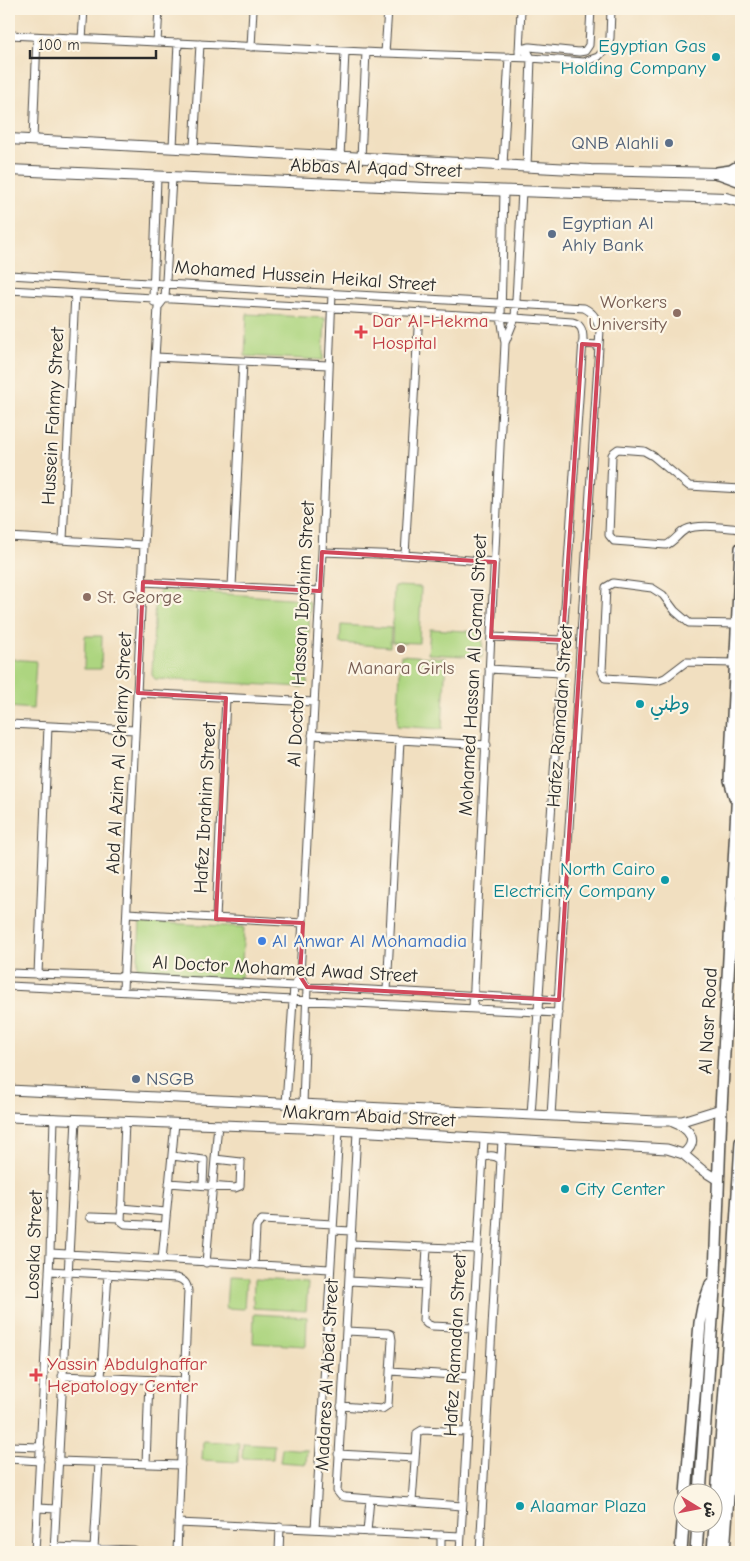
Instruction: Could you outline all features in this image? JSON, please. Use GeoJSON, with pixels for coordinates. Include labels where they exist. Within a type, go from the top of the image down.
{"type":"FeatureCollection","features":[{"type":"Feature","properties":{"kind":"highway"},"geometry":{"type":"LineString","coordinates":[[717,173],[731,171],[741,165]]}},
{"type":"Feature","properties":{"kind":"highway"},"geometry":{"type":"LineString","coordinates":[[717,173],[741,181]]}},
{"type":"Feature","properties":{"kind":"highway","name":"Al Nasr Road"},"geometry":{"type":"LineString","coordinates":[[687,1484],[700,1323],[708,1291],[715,1275],[721,1110],[738,800],[731,788],[730,780],[741,548]]}},
{"type":"Feature","properties":{"kind":"highway"},"geometry":{"type":"LineString","coordinates":[[738,800],[741,732]]}},
{"type":"Feature","properties":{"kind":"highway"},"geometry":{"type":"LineString","coordinates":[[724,1552],[729,1475],[738,1389],[741,1314],[737,1274],[741,1142]]}},
{"type":"Feature","properties":{"kind":"highway"},"geometry":{"type":"LineString","coordinates":[[713,1552],[732,1293],[737,1274]]}},
{"type":"Feature","properties":{"kind":"highway"},"geometry":{"type":"LineString","coordinates":[[701,1484],[715,1275]]}},
{"type":"Feature","properties":{"kind":"highway"},"geometry":{"type":"LineString","coordinates":[[681,1552],[682,1534]]}},
{"type":"Feature","properties":{"kind":"highway"},"geometry":{"type":"LineString","coordinates":[[696,1552],[697,1534]]}},
{"type":"Feature","properties":{"kind":"main road","name":"Abbas Al Aqad Street"},"geometry":{"type":"LineString","coordinates":[[9,139],[591,170],[717,173]]}},
{"type":"Feature","properties":{"kind":"main road","name":"Abbas Al Aqad Street"},"geometry":{"type":"LineString","coordinates":[[9,170],[504,191],[726,198],[741,202]]}},
{"type":"Feature","properties":{"kind":"street"},"geometry":{"type":"LineString","coordinates":[[82,39],[84,9]]}},
{"type":"Feature","properties":{"kind":"street"},"geometry":{"type":"LineString","coordinates":[[157,42],[158,9]]}},
{"type":"Feature","properties":{"kind":"street"},"geometry":{"type":"LineString","coordinates":[[251,47],[252,9]]}},
{"type":"Feature","properties":{"kind":"street"},"geometry":{"type":"LineString","coordinates":[[385,54],[388,9]]}},
{"type":"Feature","properties":{"kind":"street"},"geometry":{"type":"LineString","coordinates":[[519,58],[521,9]]}},
{"type":"Feature","properties":{"kind":"street"},"geometry":{"type":"LineString","coordinates":[[503,165],[509,57],[519,49],[530,47],[582,52],[590,45],[592,9]]}},
{"type":"Feature","properties":{"kind":"street"},"geometry":{"type":"LineString","coordinates":[[9,35],[385,54],[531,58],[584,62],[594,59],[605,50],[609,42],[611,9]]}},
{"type":"Feature","properties":{"kind":"street"},"geometry":{"type":"LineString","coordinates":[[33,140],[37,36]]}},
{"type":"Feature","properties":{"kind":"street"},"geometry":{"type":"LineString","coordinates":[[173,147],[178,43]]}},
{"type":"Feature","properties":{"kind":"street"},"geometry":{"type":"LineString","coordinates":[[194,148],[200,44]]}},
{"type":"Feature","properties":{"kind":"street"},"geometry":{"type":"LineString","coordinates":[[519,49],[528,52],[531,58],[527,166]]}},
{"type":"Feature","properties":{"kind":"street"},"geometry":{"type":"LineString","coordinates":[[340,157],[345,52]]}},
{"type":"Feature","properties":{"kind":"street"},"geometry":{"type":"LineString","coordinates":[[361,158],[366,52]]}},
{"type":"Feature","properties":{"kind":"street"},"geometry":{"type":"LineString","coordinates":[[157,177],[153,298],[158,307],[165,298],[172,178]]}},
{"type":"Feature","properties":{"kind":"street","name":"Mohamed Hassan Al Gamal Street"},"geometry":{"type":"LineString","coordinates":[[473,1008],[505,343],[501,317],[504,191]]}},
{"type":"Feature","properties":{"kind":"street","name":"Mohamed Hassan Al Gamal Street"},"geometry":{"type":"LineString","coordinates":[[505,343],[516,318],[522,191]]}},
{"type":"Feature","properties":{"kind":"street","name":"Mohamed Hussein Heikal Street"},"geometry":{"type":"LineString","coordinates":[[9,275],[584,308],[596,318]]}},
{"type":"Feature","properties":{"kind":"street","name":"Mohamed Hussein Heikal Street"},"geometry":{"type":"LineString","coordinates":[[9,290],[501,317],[572,322],[578,323],[582,328]]}},
{"type":"Feature","properties":{"kind":"street","name":"Al Doctor Hassan Ibrahim Street"},"geometry":{"type":"LineString","coordinates":[[286,1104],[294,986],[300,976],[322,552],[332,293]]}},
{"type":"Feature","properties":{"kind":"street","name":"Hussein Fahmy Street"},"geometry":{"type":"LineString","coordinates":[[63,540],[75,294]]}},
{"type":"Feature","properties":{"kind":"street","name":"Abd Al Azim Al Ghelmy Street"},"geometry":{"type":"LineString","coordinates":[[123,990],[144,545],[158,307]]}},
{"type":"Feature","properties":{"kind":"street"},"geometry":{"type":"LineString","coordinates":[[404,555],[419,312]]}},
{"type":"Feature","properties":{"kind":"street","name":"Hafez Ramadan Street"},"geometry":{"type":"LineString","coordinates":[[551,1116],[600,330],[596,318]]}},
{"type":"Feature","properties":{"kind":"street","name":"Hafez Ramadan Street"},"geometry":{"type":"LineString","coordinates":[[532,1116],[582,328]]}},
{"type":"Feature","properties":{"kind":"street"},"geometry":{"type":"LineString","coordinates":[[582,344],[599,345]]}},
{"type":"Feature","properties":{"kind":"street"},"geometry":{"type":"LineString","coordinates":[[155,357],[328,365]]}},
{"type":"Feature","properties":{"kind":"street"},"geometry":{"type":"LineString","coordinates":[[232,587],[243,362]]}},
{"type":"Feature","properties":{"kind":"street"},"geometry":{"type":"LineString","coordinates":[[741,489],[689,486],[648,453],[618,449],[613,453],[608,535],[614,541],[666,544],[672,542],[683,531],[695,527],[741,529]]}},
{"type":"Feature","properties":{"kind":"street"},"geometry":{"type":"LineString","coordinates":[[9,537],[144,545]]}},
{"type":"Feature","properties":{"kind":"street"},"geometry":{"type":"LineString","coordinates":[[322,552],[404,555],[495,562]]}},
{"type":"Feature","properties":{"kind":"street"},"geometry":{"type":"LineString","coordinates":[[143,582],[320,592]]}},
{"type":"Feature","properties":{"kind":"street"},"geometry":{"type":"LineString","coordinates":[[735,663],[686,662],[665,678],[657,681],[605,678],[602,671],[606,587],[613,583],[648,587],[663,596],[688,623],[737,624]]}},
{"type":"Feature","properties":{"kind":"street"},"geometry":{"type":"LineString","coordinates":[[491,637],[563,640]]}},
{"type":"Feature","properties":{"kind":"street"},"geometry":{"type":"LineString","coordinates":[[490,669],[561,674]]}},
{"type":"Feature","properties":{"kind":"street"},"geometry":{"type":"LineString","coordinates":[[138,693],[314,702]]}},
{"type":"Feature","properties":{"kind":"street","name":"Hafez Ibrahim Street"},"geometry":{"type":"LineString","coordinates":[[216,919],[226,698]]}},
{"type":"Feature","properties":{"kind":"street"},"geometry":{"type":"LineString","coordinates":[[9,724],[135,730]]}},
{"type":"Feature","properties":{"kind":"street"},"geometry":{"type":"LineString","coordinates":[[38,975],[48,726]]}},
{"type":"Feature","properties":{"kind":"street"},"geometry":{"type":"LineString","coordinates":[[312,736],[487,745]]}},
{"type":"Feature","properties":{"kind":"street"},"geometry":{"type":"LineString","coordinates":[[387,991],[400,740]]}},
{"type":"Feature","properties":{"kind":"street"},"geometry":{"type":"LineString","coordinates":[[127,913],[303,923]]}},
{"type":"Feature","properties":{"kind":"street","name":"Al Doctor Mohamed Awad Street"},"geometry":{"type":"LineString","coordinates":[[9,973],[124,977],[559,1000]]}},
{"type":"Feature","properties":{"kind":"street"},"geometry":{"type":"LineString","coordinates":[[300,976],[307,987],[303,1105]]}},
{"type":"Feature","properties":{"kind":"street","name":"Al Doctor Mohamed Awad Street"},"geometry":{"type":"LineString","coordinates":[[9,986],[123,990],[558,1013]]}},
{"type":"Feature","properties":{"kind":"street","name":"Makram Abaid Street"},"geometry":{"type":"LineString","coordinates":[[9,1090],[671,1122],[692,1119],[721,1110]]}},
{"type":"Feature","properties":{"kind":"street","name":"Makram Abaid Street"},"geometry":{"type":"LineString","coordinates":[[9,1117],[218,1124],[667,1149],[682,1154],[718,1180]]}},
{"type":"Feature","properties":{"kind":"street","name":"Losaka Street"},"geometry":{"type":"LineString","coordinates":[[35,1552],[50,1254],[54,1118]]}},
{"type":"Feature","properties":{"kind":"street","name":"Losaka Street"},"geometry":{"type":"LineString","coordinates":[[54,1550],[76,1119]]}},
{"type":"Feature","properties":{"kind":"street"},"geometry":{"type":"LineString","coordinates":[[125,1121],[120,1218],[126,1224],[165,1226]]}},
{"type":"Feature","properties":{"kind":"street"},"geometry":{"type":"LineString","coordinates":[[671,1122],[686,1128],[690,1134],[692,1140],[690,1146],[682,1154]]}},
{"type":"Feature","properties":{"kind":"street"},"geometry":{"type":"LineString","coordinates":[[162,1260],[175,1123]]}},
{"type":"Feature","properties":{"kind":"street"},"geometry":{"type":"LineString","coordinates":[[206,1262],[218,1124]]}},
{"type":"Feature","properties":{"kind":"street","name":"Madares Al Abed Street"},"geometry":{"type":"LineString","coordinates":[[315,1529],[338,1131]]}},
{"type":"Feature","properties":{"kind":"street","name":"Madares Al Abed Street"},"geometry":{"type":"LineString","coordinates":[[357,1132],[336,1488],[338,1494],[345,1497],[462,1506]]}},
{"type":"Feature","properties":{"kind":"street","name":"Hafez Ramadan Street"},"geometry":{"type":"LineString","coordinates":[[460,1552],[484,1139]]}},
{"type":"Feature","properties":{"kind":"street","name":"Hafez Ramadan Street"},"geometry":{"type":"LineString","coordinates":[[480,1552],[502,1140]]}},
{"type":"Feature","properties":{"kind":"street"},"geometry":{"type":"LineString","coordinates":[[172,1156],[204,1160],[203,1185]]}},
{"type":"Feature","properties":{"kind":"street"},"geometry":{"type":"LineString","coordinates":[[482,1159],[487,1156],[493,1156],[501,1160]]}},
{"type":"Feature","properties":{"kind":"street"},"geometry":{"type":"LineString","coordinates":[[169,1183],[237,1188],[241,1183],[241,1162],[215,1159]]}},
{"type":"Feature","properties":{"kind":"street"},"geometry":{"type":"LineString","coordinates":[[121,1208],[166,1212]]}},
{"type":"Feature","properties":{"kind":"street"},"geometry":{"type":"LineString","coordinates":[[90,1217],[120,1218]]}},
{"type":"Feature","properties":{"kind":"street"},"geometry":{"type":"LineString","coordinates":[[254,1265],[256,1228],[262,1220],[333,1227],[352,1231]]}},
{"type":"Feature","properties":{"kind":"street"},"geometry":{"type":"LineString","coordinates":[[351,1244],[477,1249]]}},
{"type":"Feature","properties":{"kind":"street"},"geometry":{"type":"LineString","coordinates":[[427,1247],[423,1320],[426,1324],[473,1328]]}},
{"type":"Feature","properties":{"kind":"street"},"geometry":{"type":"LineString","coordinates":[[50,1254],[330,1270]]}},
{"type":"Feature","properties":{"kind":"street"},"geometry":{"type":"LineString","coordinates":[[49,1271],[177,1278],[183,1280],[187,1285],[177,1552]]}},
{"type":"Feature","properties":{"kind":"street"},"geometry":{"type":"LineString","coordinates":[[100,1378],[108,1274]]}},
{"type":"Feature","properties":{"kind":"street"},"geometry":{"type":"LineString","coordinates":[[348,1281],[425,1285]]}},
{"type":"Feature","properties":{"kind":"street"},"geometry":{"type":"LineString","coordinates":[[341,1406],[385,1408],[388,1402],[391,1334],[346,1331]]}},
{"type":"Feature","properties":{"kind":"street"},"geometry":{"type":"LineString","coordinates":[[390,1371],[470,1376]]}},
{"type":"Feature","properties":{"kind":"street"},"geometry":{"type":"LineString","coordinates":[[62,1376],[184,1381]]}},
{"type":"Feature","properties":{"kind":"street"},"geometry":{"type":"LineString","coordinates":[[146,1464],[149,1380]]}},
{"type":"Feature","properties":{"kind":"street"},"geometry":{"type":"LineString","coordinates":[[412,1502],[416,1436],[419,1430],[467,1432]]}},
{"type":"Feature","properties":{"kind":"street"},"geometry":{"type":"LineString","coordinates":[[9,1446],[41,1447]]}},
{"type":"Feature","properties":{"kind":"street"},"geometry":{"type":"LineString","coordinates":[[338,1454],[414,1458]]}},
{"type":"Feature","properties":{"kind":"street"},"geometry":{"type":"LineString","coordinates":[[9,1459],[40,1461]]}},
{"type":"Feature","properties":{"kind":"street"},"geometry":{"type":"LineString","coordinates":[[58,1461],[181,1465]]}},
{"type":"Feature","properties":{"kind":"street"},"geometry":{"type":"LineString","coordinates":[[94,1548],[99,1462]]}},
{"type":"Feature","properties":{"kind":"street"},"geometry":{"type":"LineString","coordinates":[[729,1475],[741,1475]]}},
{"type":"Feature","properties":{"kind":"street"},"geometry":{"type":"LineString","coordinates":[[368,1532],[370,1499]]}},
{"type":"Feature","properties":{"kind":"street"},"geometry":{"type":"LineString","coordinates":[[38,1508],[56,1509]]}},
{"type":"Feature","properties":{"kind":"street"},"geometry":{"type":"LineString","coordinates":[[178,1523],[461,1536]]}},
{"type":"Feature","properties":{"kind":"street"},"geometry":{"type":"LineString","coordinates":[[279,1552],[280,1528]]}},
{"type":"Feature","properties":{"kind":"street"},"geometry":{"type":"LineString","coordinates":[[440,1552],[441,1535]]}},
{"type":"Feature","properties":{"kind":"street"},"geometry":{"type":"LineString","coordinates":[[54,1550],[94,1548],[140,1552]]}},
{"type":"Feature","properties":{"kind":"highlighted area"},"geometry":{"type":"Polygon","coordinates":[[[582,344],[599,345],[559,1000],[307,987],[300,976],[303,923],[216,919],[226,698],[138,693],[143,582],[320,591],[322,552],[495,562],[491,637],[563,640],[582,344]]]}},
{"type":"Feature","properties":{"kind":"green space"},"geometry":{"type":"Polygon","coordinates":[[[247,314],[325,318],[323,360],[245,356],[247,314]]]}},
{"type":"Feature","properties":{"kind":"green space"},"geometry":{"type":"Polygon","coordinates":[[[394,586],[421,587],[419,643],[392,642],[394,586]]]}},
{"type":"Feature","properties":{"kind":"green space"},"geometry":{"type":"Polygon","coordinates":[[[161,590],[305,599],[310,603],[307,684],[303,687],[155,679],[152,675],[155,596],[161,590]]]}},
{"type":"Feature","properties":{"kind":"green space"},"geometry":{"type":"Polygon","coordinates":[[[341,625],[391,628],[390,647],[340,643],[341,625]]]}},
{"type":"Feature","properties":{"kind":"green space"},"geometry":{"type":"Polygon","coordinates":[[[430,629],[483,632],[482,657],[428,654],[430,629]]]}},
{"type":"Feature","properties":{"kind":"green space"},"geometry":{"type":"Polygon","coordinates":[[[85,636],[102,636],[101,669],[84,669],[85,636]]]}},
{"type":"Feature","properties":{"kind":"green space"},"geometry":{"type":"Polygon","coordinates":[[[401,655],[446,658],[442,729],[397,726],[401,655]]]}},
{"type":"Feature","properties":{"kind":"green space"},"geometry":{"type":"Polygon","coordinates":[[[11,659],[36,661],[33,709],[9,707],[11,659]]]}},
{"type":"Feature","properties":{"kind":"green space"},"geometry":{"type":"Polygon","coordinates":[[[140,922],[244,927],[241,980],[137,975],[140,922]]]}},
{"type":"Feature","properties":{"kind":"green space"},"geometry":{"type":"Polygon","coordinates":[[[228,1278],[246,1279],[244,1309],[226,1308],[228,1278]]]}},
{"type":"Feature","properties":{"kind":"green space"},"geometry":{"type":"Polygon","coordinates":[[[254,1280],[308,1283],[306,1311],[253,1308],[254,1280]]]}},
{"type":"Feature","properties":{"kind":"green space"},"geometry":{"type":"Polygon","coordinates":[[[254,1314],[307,1317],[306,1346],[253,1343],[254,1314]]]}},
{"type":"Feature","properties":{"kind":"green space"},"geometry":{"type":"Polygon","coordinates":[[[203,1441],[239,1443],[238,1462],[202,1460],[203,1441]]]}},
{"type":"Feature","properties":{"kind":"green space"},"geometry":{"type":"Polygon","coordinates":[[[243,1443],[274,1445],[273,1459],[242,1458],[243,1443]]]}},
{"type":"Feature","properties":{"kind":"green space"},"geometry":{"type":"Polygon","coordinates":[[[282,1448],[307,1450],[306,1464],[280,1462],[282,1448]]]}},
{"type":"Feature","properties":{"kind":"place","name":"Egyptian Gas Holding Company"},"geometry":{"type":"Point","coordinates":[716,57]}},
{"type":"Feature","properties":{"kind":"place","name":"QNB Alahli"},"geometry":{"type":"Point","coordinates":[669,143]}},
{"type":"Feature","properties":{"kind":"place","name":"Egyptian Al Ahly Bank"},"geometry":{"type":"Point","coordinates":[552,234]}},
{"type":"Feature","properties":{"kind":"place","name":"Workers University"},"geometry":{"type":"Point","coordinates":[677,313]}},
{"type":"Feature","properties":{"kind":"place","name":"Dar Al-Hekma Hospital"},"geometry":{"type":"Point","coordinates":[361,332]}},
{"type":"Feature","properties":{"kind":"place","name":"St. George"},"geometry":{"type":"Point","coordinates":[87,597]}},
{"type":"Feature","properties":{"kind":"place","name":"Manara Girls"},"geometry":{"type":"Point","coordinates":[401,649]}},
{"type":"Feature","properties":{"kind":"place","name":"وطني"},"geometry":{"type":"Point","coordinates":[640,704]}},
{"type":"Feature","properties":{"kind":"place","name":"North Cairo Electricity Company"},"geometry":{"type":"Point","coordinates":[665,880]}},
{"type":"Feature","properties":{"kind":"place","name":"Al Anwar Al Mohamadia"},"geometry":{"type":"Point","coordinates":[262,941]}},
{"type":"Feature","properties":{"kind":"place","name":"NSGB"},"geometry":{"type":"Point","coordinates":[136,1079]}},
{"type":"Feature","properties":{"kind":"place","name":"City Center"},"geometry":{"type":"Point","coordinates":[565,1189]}},
{"type":"Feature","properties":{"kind":"place","name":"Yassin Abdulghaffar Hepatology Center"},"geometry":{"type":"Point","coordinates":[36,1375]}},
{"type":"Feature","properties":{"kind":"place","name":"Alaamar Plaza"},"geometry":{"type":"Point","coordinates":[520,1506]}}]}
